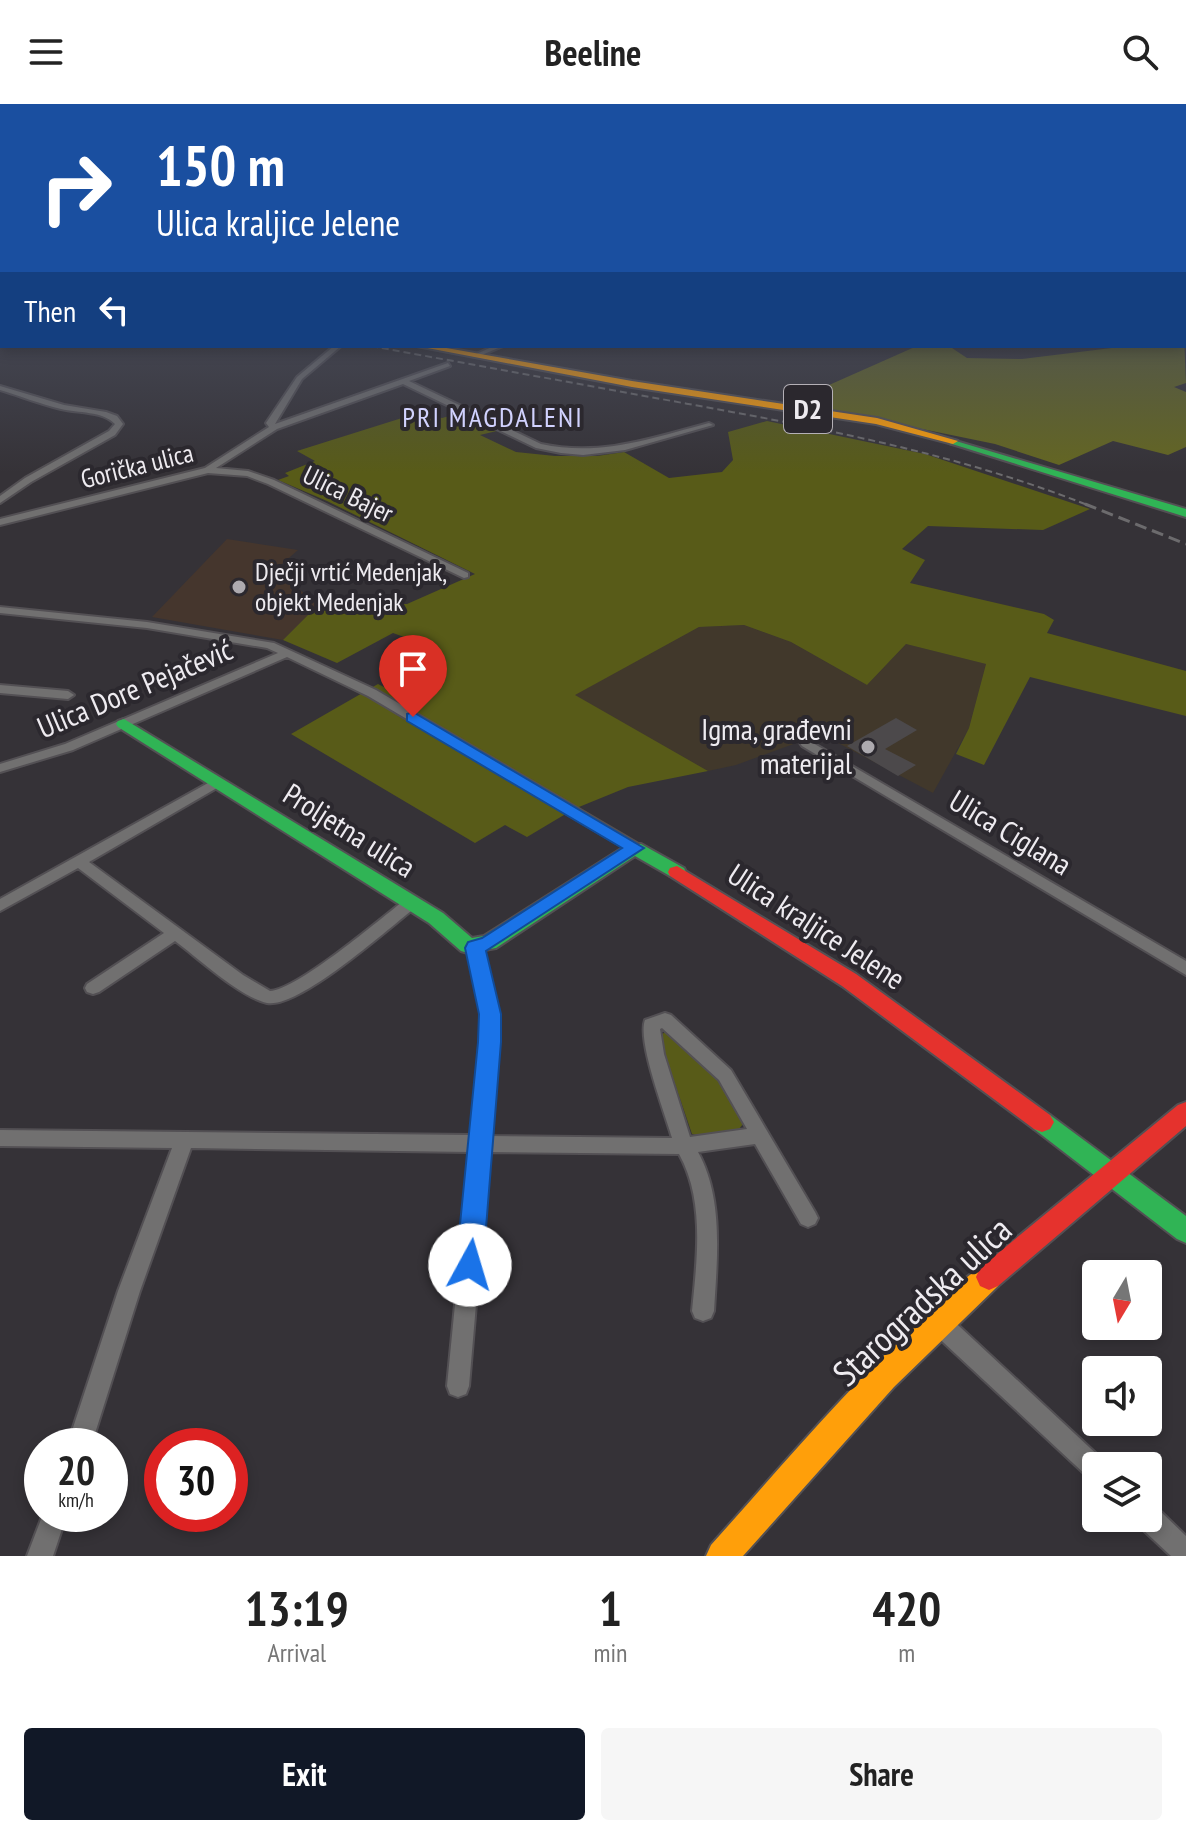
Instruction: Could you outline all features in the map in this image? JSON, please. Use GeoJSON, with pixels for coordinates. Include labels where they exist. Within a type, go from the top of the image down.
{"type":"FeatureCollection","features":[{"type":"Feature","properties":{"kind":"main road","name":"D2"},"geometry":{"type":"LineString","coordinates":[[432,348],[644,386],[877,421],[976,447],[1186,513]]}},
{"type":"Feature","properties":{"kind":"main road","name":"Proljetna ulica"},"geometry":{"type":"LineString","coordinates":[[124,724],[411,903]]}},
{"type":"Feature","properties":{"kind":"main road"},"geometry":{"type":"LineString","coordinates":[[411,903],[436,918],[463,943],[475,948],[489,943],[635,848]]}},
{"type":"Feature","properties":{"kind":"main road","name":"Ulica kraljice Jelene"},"geometry":{"type":"LineString","coordinates":[[635,848],[869,996],[1186,1231]]}},
{"type":"Feature","properties":{"kind":"main road","name":"Starogradska ulica"},"geometry":{"type":"LineString","coordinates":[[722,1556],[860,1401],[937,1321],[1186,1112]]}},
{"type":"Feature","properties":{"kind":"street"},"geometry":{"type":"LineString","coordinates":[[274,427],[270,423],[299,378],[336,348]]}},
{"type":"Feature","properties":{"kind":"street"},"geometry":{"type":"LineString","coordinates":[[475,356],[495,348]]}},
{"type":"Feature","properties":{"kind":"street","name":"Gorička ulica"},"geometry":{"type":"LineString","coordinates":[[0,522],[208,470],[274,427],[448,365]]}},
{"type":"Feature","properties":{"kind":"street"},"geometry":{"type":"LineString","coordinates":[[405,382],[539,446],[557,451],[591,454],[613,451],[709,425]]}},
{"type":"Feature","properties":{"kind":"street"},"geometry":{"type":"LineString","coordinates":[[0,388],[63,407],[103,414],[114,418],[119,424],[103,439],[28,480],[0,500]]}},
{"type":"Feature","properties":{"kind":"street","name":"Ulica Bajer"},"geometry":{"type":"LineString","coordinates":[[208,470],[248,474],[271,482],[464,575]]}},
{"type":"Feature","properties":{"kind":"street"},"geometry":{"type":"LineString","coordinates":[[0,610],[196,631],[270,645],[372,693],[635,848]]}},
{"type":"Feature","properties":{"kind":"street","name":"Ulica Dore Pejačević"},"geometry":{"type":"LineString","coordinates":[[0,768],[42,757],[288,653]]}},
{"type":"Feature","properties":{"kind":"street"},"geometry":{"type":"LineString","coordinates":[[0,689],[68,695]]}},
{"type":"Feature","properties":{"kind":"street","name":"Ulica Ciglana"},"geometry":{"type":"LineString","coordinates":[[806,743],[1186,969]]}},
{"type":"Feature","properties":{"kind":"street"},"geometry":{"type":"LineString","coordinates":[[0,906],[217,782]]}},
{"type":"Feature","properties":{"kind":"street","name":"Proljetna ulica"},"geometry":{"type":"LineString","coordinates":[[78,861],[258,994],[276,997],[294,990],[411,903]]}},
{"type":"Feature","properties":{"kind":"street"},"geometry":{"type":"LineString","coordinates":[[93,988],[174,934]]}},
{"type":"Feature","properties":{"kind":"street"},"geometry":{"type":"LineString","coordinates":[[458,1386],[490,1014],[475,948]]}},
{"type":"Feature","properties":{"kind":"street"},"geometry":{"type":"LineString","coordinates":[[703,1311],[704,1203],[692,1156],[684,1146],[651,1036],[651,1025],[665,1020],[725,1075],[808,1218]]}},
{"type":"Feature","properties":{"kind":"street"},"geometry":{"type":"LineString","coordinates":[[0,1138],[684,1146],[761,1135]]}},
{"type":"Feature","properties":{"kind":"street"},"geometry":{"type":"LineString","coordinates":[[85,1428],[129,1291],[184,1141]]}},
{"type":"Feature","properties":{"kind":"street"},"geometry":{"type":"LineString","coordinates":[[937,1321],[1082,1456]]}},
{"type":"Feature","properties":{"kind":"street"},"geometry":{"type":"LineString","coordinates":[[1162,1530],[1186,1553]]}},
{"type":"Feature","properties":{"kind":"street"},"geometry":{"type":"LineString","coordinates":[[40,1556],[49,1532]]}},
{"type":"Feature","properties":{"kind":"shaded area"},"geometry":{"type":"Polygon","coordinates":[[[912,348],[952,348],[967,358],[1022,359],[1112,348],[1185,348],[1186,383],[1174,387],[1186,392],[1186,447],[1168,455],[1113,441],[1059,465],[995,444],[820,408],[811,393],[912,348]]]}},
{"type":"Feature","properties":{"kind":"shaded area"},"geometry":{"type":"Polygon","coordinates":[[[421,412],[442,418],[461,413],[501,430],[480,435],[516,452],[597,456],[624,452],[669,478],[722,472],[733,460],[728,432],[767,421],[925,454],[1090,509],[1043,530],[928,526],[902,549],[925,560],[910,583],[1044,614],[1054,620],[1047,633],[1186,671],[1186,716],[1030,677],[984,765],[956,754],[969,728],[986,664],[906,644],[867,685],[791,642],[744,625],[699,627],[575,695],[708,771],[628,787],[574,809],[527,837],[505,825],[475,843],[291,734],[378,684],[396,693],[440,671],[421,659],[437,649],[393,633],[337,663],[283,640],[319,604],[407,604],[475,574],[278,480],[289,476],[285,473],[315,461],[297,451],[421,412]]]}},
{"type":"Feature","properties":{"kind":"shaded area","name":"Dječji vrtić Medenjak, objekt Medenjak"},"geometry":{"type":"Polygon","coordinates":[[[227,539],[298,550],[274,571],[319,604],[283,640],[152,617],[227,539]]]}},
{"type":"Feature","properties":{"kind":"shaded area"},"geometry":{"type":"Polygon","coordinates":[[[744,625],[791,642],[867,685],[906,644],[986,664],[969,728],[933,793],[821,734],[736,765],[708,771],[574,695],[699,627],[744,625]]]}},
{"type":"Feature","properties":{"kind":"shaded area"},"geometry":{"type":"Polygon","coordinates":[[[666,1031],[716,1077],[743,1124],[739,1129],[700,1136],[692,1134],[659,1037],[666,1031]]]}},
{"type":"Feature","properties":{"kind":"building","name":"Igma, građevni materijal"},"geometry":{"type":"Polygon","coordinates":[[[896,718],[917,730],[885,749],[916,765],[898,776],[847,746],[896,718]]]}},
{"type":"Feature","properties":{"kind":"railway"},"geometry":{"type":"LineString","coordinates":[[382,348],[735,412],[889,444],[991,471],[1090,506]]}},
{"type":"Feature","properties":{"kind":"railway"},"geometry":{"type":"LineString","coordinates":[[1085,504],[1186,544]]}},
{"type":"Feature","properties":{"kind":"traffic: fast"},"geometry":{"type":"LineString","coordinates":[[953,441],[1186,513]]}},
{"type":"Feature","properties":{"kind":"traffic: fast"},"geometry":{"type":"LineString","coordinates":[[124,724],[436,918],[468,946],[489,943],[635,848],[677,872]]}},
{"type":"Feature","properties":{"kind":"traffic: fast"},"geometry":{"type":"LineString","coordinates":[[1042,1122],[1186,1231]]}},
{"type":"Feature","properties":{"kind":"traffic: slow"},"geometry":{"type":"LineString","coordinates":[[432,348],[632,384],[877,421],[953,441]]}},
{"type":"Feature","properties":{"kind":"traffic: slow"},"geometry":{"type":"LineString","coordinates":[[722,1556],[884,1376],[989,1277]]}},
{"type":"Feature","properties":{"kind":"traffic: jam"},"geometry":{"type":"LineString","coordinates":[[677,872],[849,980],[1042,1122]]}},
{"type":"Feature","properties":{"kind":"traffic: jam"},"geometry":{"type":"LineString","coordinates":[[989,1277],[1186,1112]]}},
{"type":"Feature","properties":{"kind":"place","name":"Dječji vrtić Medenjak, objekt Medenjak"},"geometry":{"type":"Point","coordinates":[239,587]}},
{"type":"Feature","properties":{"kind":"place","name":"Igma, građevni materijal"},"geometry":{"type":"Point","coordinates":[868,747]}},
{"type":"Feature","properties":{"kind":"district","name":"PRI MAGDALENI"},"geometry":{"type":"Point","coordinates":[493,417]}},
{"type":"Feature","properties":{"kind":"route"},"geometry":{"type":"LineString","coordinates":[[413,717],[635,848],[489,943],[475,948],[490,1014],[470,1265]]}}]}
